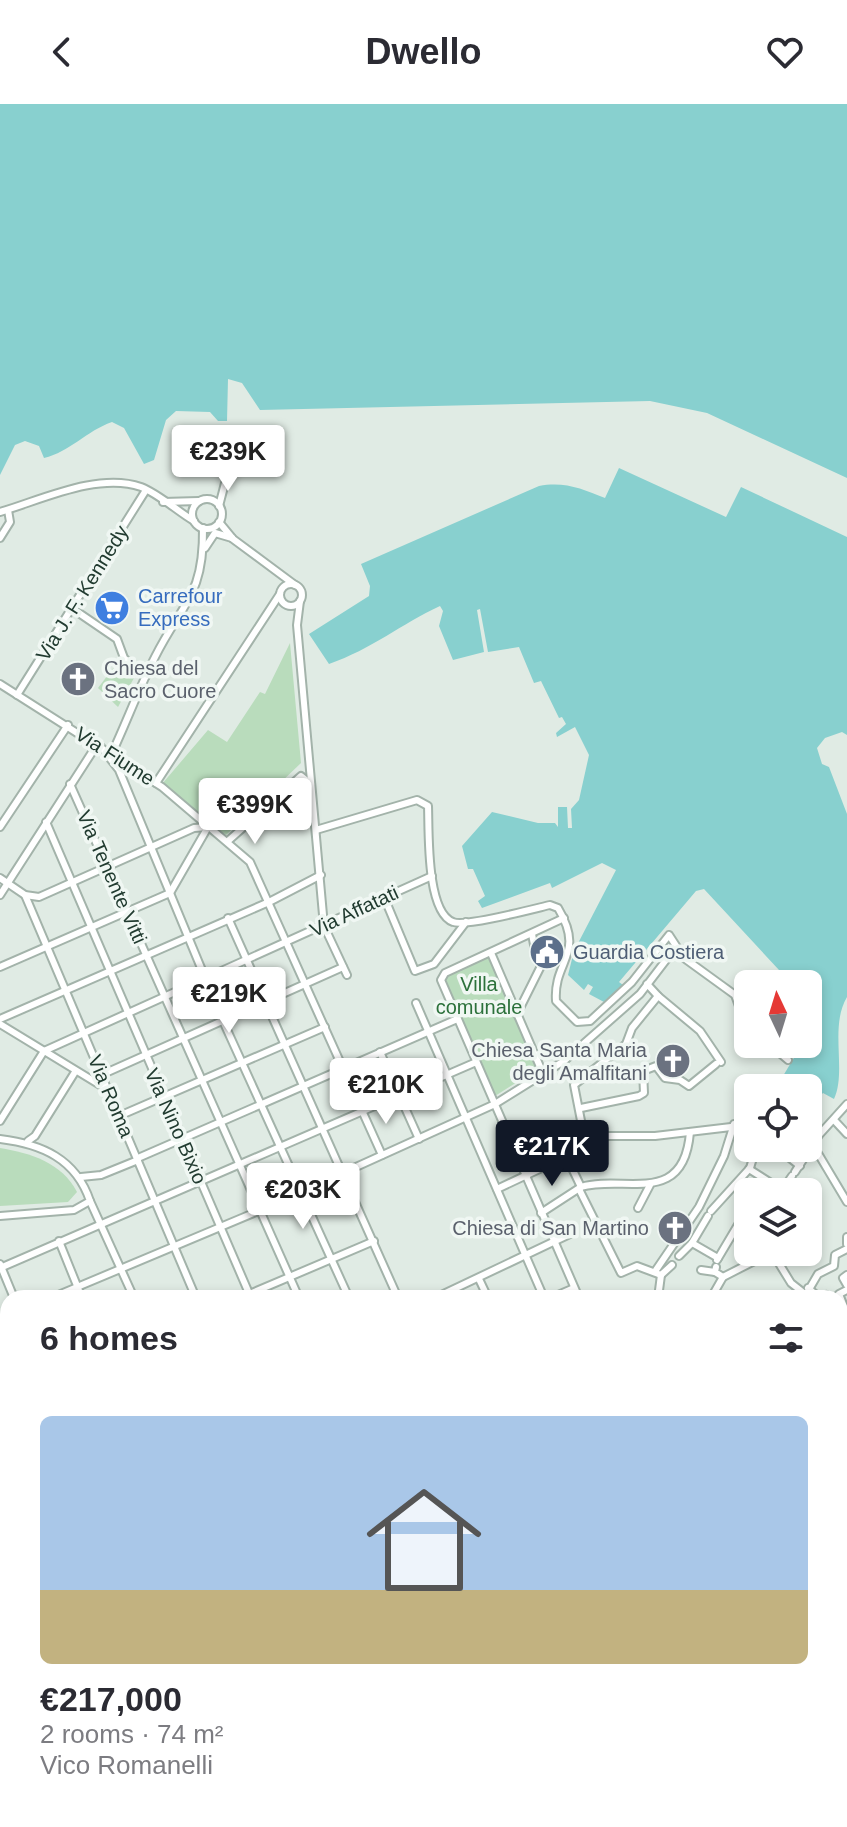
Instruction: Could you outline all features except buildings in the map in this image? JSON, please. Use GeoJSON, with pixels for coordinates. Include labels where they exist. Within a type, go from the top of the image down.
{"type":"FeatureCollection","features":[{"type":"Feature","properties":{"kind":"street"},"geometry":{"type":"LineString","coordinates":[[0,538],[10,522],[4,511],[97,484],[118,483],[146,490],[203,528]]}},
{"type":"Feature","properties":{"kind":"street"},"geometry":{"type":"LineString","coordinates":[[225,483],[219,506],[219,522],[233,539],[295,585],[301,593],[297,625],[324,926],[347,975]]}},
{"type":"Feature","properties":{"kind":"street","name":"Via J. F. Kennedy"},"geometry":{"type":"LineString","coordinates":[[17,695],[146,490]]}},
{"type":"Feature","properties":{"kind":"street"},"geometry":{"type":"LineString","coordinates":[[163,502],[213,500],[219,506]]}},
{"type":"Feature","properties":{"kind":"street"},"geometry":{"type":"LineString","coordinates":[[194,521],[192,512],[200,501]]}},
{"type":"Feature","properties":{"kind":"street"},"geometry":{"type":"LineString","coordinates":[[203,528],[219,522]]}},
{"type":"Feature","properties":{"kind":"street"},"geometry":{"type":"LineString","coordinates":[[112,753],[146,676],[195,592],[203,551],[203,528]]}},
{"type":"Feature","properties":{"kind":"street"},"geometry":{"type":"LineString","coordinates":[[203,551],[215,533],[233,539]]}},
{"type":"Feature","properties":{"kind":"street"},"geometry":{"type":"LineString","coordinates":[[272,568],[297,625]]}},
{"type":"Feature","properties":{"kind":"street"},"geometry":{"type":"LineString","coordinates":[[156,783],[272,610],[281,591],[295,585]]}},
{"type":"Feature","properties":{"kind":"street"},"geometry":{"type":"LineString","coordinates":[[272,610],[300,601]]}},
{"type":"Feature","properties":{"kind":"street"},"geometry":{"type":"LineString","coordinates":[[73,609],[117,639],[124,658],[146,676]]}},
{"type":"Feature","properties":{"kind":"street","name":"Via Fiume"},"geometry":{"type":"LineString","coordinates":[[0,684],[98,743],[156,783],[228,841],[255,872],[382,1155]]}},
{"type":"Feature","properties":{"kind":"street"},"geometry":{"type":"LineString","coordinates":[[0,827],[68,725]]}},
{"type":"Feature","properties":{"kind":"street"},"geometry":{"type":"LineString","coordinates":[[0,895],[98,743],[119,770],[223,1021],[346,1290]]}},
{"type":"Feature","properties":{"kind":"street"},"geometry":{"type":"LineString","coordinates":[[228,841],[301,776],[311,784]]}},
{"type":"Feature","properties":{"kind":"street","name":"Via Tenente Vitti"},"geometry":{"type":"LineString","coordinates":[[70,784],[295,1290]]}},
{"type":"Feature","properties":{"kind":"street"},"geometry":{"type":"LineString","coordinates":[[284,792],[290,799]]}},
{"type":"Feature","properties":{"kind":"street"},"geometry":{"type":"LineString","coordinates":[[316,830],[417,800],[423,801],[428,806],[432,876],[440,912],[453,923],[550,905],[558,908],[571,941],[556,1001],[582,1023],[590,1021],[632,982],[669,935],[684,958],[734,994]]}},
{"type":"Feature","properties":{"kind":"street","name":"Via Nino Bixio"},"geometry":{"type":"LineString","coordinates":[[46,822],[247,1290]]}},
{"type":"Feature","properties":{"kind":"street"},"geometry":{"type":"LineString","coordinates":[[0,878],[25,895],[39,897],[194,828],[208,827]]}},
{"type":"Feature","properties":{"kind":"street"},"geometry":{"type":"LineString","coordinates":[[0,967],[170,893],[208,827]]}},
{"type":"Feature","properties":{"kind":"street"},"geometry":{"type":"LineString","coordinates":[[0,1022],[187,935],[269,902],[321,875]]}},
{"type":"Feature","properties":{"kind":"street","name":"Via Affatati"},"geometry":{"type":"LineString","coordinates":[[44,1051],[432,876]]}},
{"type":"Feature","properties":{"kind":"street","name":"Via Roma"},"geometry":{"type":"LineString","coordinates":[[25,895],[193,1290]]}},
{"type":"Feature","properties":{"kind":"street"},"geometry":{"type":"LineString","coordinates":[[384,897],[415,971],[434,964],[466,922]]}},
{"type":"Feature","properties":{"kind":"street"},"geometry":{"type":"LineString","coordinates":[[228,918],[395,1290]]}},
{"type":"Feature","properties":{"kind":"street"},"geometry":{"type":"LineString","coordinates":[[564,918],[442,976],[441,985],[574,1288],[569,1290]]}},
{"type":"Feature","properties":{"kind":"street"},"geometry":{"type":"LineString","coordinates":[[517,1014],[545,956],[535,950],[532,934]]}},
{"type":"Feature","properties":{"kind":"street"},"geometry":{"type":"LineString","coordinates":[[70,1290],[261,1210],[495,1104],[544,1076],[647,984],[676,947]]}},
{"type":"Feature","properties":{"kind":"street"},"geometry":{"type":"LineString","coordinates":[[491,953],[544,1076]]}},
{"type":"Feature","properties":{"kind":"street"},"geometry":{"type":"LineString","coordinates":[[101,1075],[343,967]]}},
{"type":"Feature","properties":{"kind":"street"},"geometry":{"type":"LineString","coordinates":[[581,1108],[639,1096],[644,1093],[643,1071],[656,1066],[665,1078],[680,1080],[689,1086],[718,1063],[700,1031],[647,984]]}},
{"type":"Feature","properties":{"kind":"street"},"geometry":{"type":"LineString","coordinates":[[584,1136],[581,1108],[574,1085],[626,1044],[632,1028],[658,996]]}},
{"type":"Feature","properties":{"kind":"street"},"geometry":{"type":"LineString","coordinates":[[416,1003],[541,1290]]}},
{"type":"Feature","properties":{"kind":"street"},"geometry":{"type":"LineString","coordinates":[[81,1177],[101,1175],[455,1020]]}},
{"type":"Feature","properties":{"kind":"street"},"geometry":{"type":"LineString","coordinates":[[0,1022],[75,1072],[105,1088]]}},
{"type":"Feature","properties":{"kind":"street"},"geometry":{"type":"LineString","coordinates":[[119,1116],[325,1027]]}},
{"type":"Feature","properties":{"kind":"street"},"geometry":{"type":"LineString","coordinates":[[0,1121],[44,1051]]}},
{"type":"Feature","properties":{"kind":"street"},"geometry":{"type":"LineString","coordinates":[[380,1052],[419,1139]]}},
{"type":"Feature","properties":{"kind":"street"},"geometry":{"type":"LineString","coordinates":[[11,1290],[1,1267],[474,1063]]}},
{"type":"Feature","properties":{"kind":"street"},"geometry":{"type":"LineString","coordinates":[[28,1141],[35,1136],[75,1072]]}},
{"type":"Feature","properties":{"kind":"street"},"geometry":{"type":"LineString","coordinates":[[822,1132],[847,1104]]}},
{"type":"Feature","properties":{"kind":"street"},"geometry":{"type":"LineString","coordinates":[[834,1120],[847,1134]]}},
{"type":"Feature","properties":{"kind":"street"},"geometry":{"type":"LineString","coordinates":[[672,1265],[658,1272],[637,1266],[621,1273],[565,1157],[561,1139],[690,1132],[734,1124]]}},
{"type":"Feature","properties":{"kind":"street"},"geometry":{"type":"LineString","coordinates":[[658,1290],[658,1272],[709,1188],[734,1124]]}},
{"type":"Feature","properties":{"kind":"street"},"geometry":{"type":"LineString","coordinates":[[541,1213],[580,1188],[594,1183],[650,1185],[662,1181],[677,1167],[688,1149],[690,1132]]}},
{"type":"Feature","properties":{"kind":"street"},"geometry":{"type":"LineString","coordinates":[[0,1139],[28,1141],[81,1177],[131,1290]]}},
{"type":"Feature","properties":{"kind":"street"},"geometry":{"type":"LineString","coordinates":[[497,1189],[565,1157]]}},
{"type":"Feature","properties":{"kind":"street"},"geometry":{"type":"LineString","coordinates":[[822,1160],[847,1202]]}},
{"type":"Feature","properties":{"kind":"street"},"geometry":{"type":"LineString","coordinates":[[679,1256],[692,1243],[709,1213],[749,1169],[751,1162]]}},
{"type":"Feature","properties":{"kind":"street"},"geometry":{"type":"LineString","coordinates":[[789,1162],[796,1171]]}},
{"type":"Feature","properties":{"kind":"street"},"geometry":{"type":"LineString","coordinates":[[791,1178],[802,1162]]}},
{"type":"Feature","properties":{"kind":"street"},"geometry":{"type":"LineString","coordinates":[[749,1169],[763,1178]]}},
{"type":"Feature","properties":{"kind":"street"},"geometry":{"type":"LineString","coordinates":[[638,1208],[650,1185]]}},
{"type":"Feature","properties":{"kind":"street"},"geometry":{"type":"LineString","coordinates":[[0,1216],[74,1210],[90,1201]]}},
{"type":"Feature","properties":{"kind":"street"},"geometry":{"type":"LineString","coordinates":[[455,1290],[555,1244],[572,1233]]}},
{"type":"Feature","properties":{"kind":"street"},"geometry":{"type":"LineString","coordinates":[[701,1270],[716,1264],[734,1238]]}},
{"type":"Feature","properties":{"kind":"street"},"geometry":{"type":"LineString","coordinates":[[59,1241],[78,1290]]}},
{"type":"Feature","properties":{"kind":"street"},"geometry":{"type":"LineString","coordinates":[[262,1290],[374,1241]]}},
{"type":"Feature","properties":{"kind":"street"},"geometry":{"type":"LineString","coordinates":[[808,1290],[818,1274],[834,1266],[835,1255],[846,1242]]}},
{"type":"Feature","properties":{"kind":"street"},"geometry":{"type":"LineString","coordinates":[[692,1243],[716,1264],[723,1277]]}},
{"type":"Feature","properties":{"kind":"street"},"geometry":{"type":"LineString","coordinates":[[717,1290],[723,1277],[745,1266]]}},
{"type":"Feature","properties":{"kind":"street"},"geometry":{"type":"LineString","coordinates":[[781,1266],[791,1283],[802,1290]]}},
{"type":"Feature","properties":{"kind":"street"},"geometry":{"type":"LineString","coordinates":[[847,1275],[843,1278],[847,1287]]}},
{"type":"Feature","properties":{"kind":"street"},"geometry":{"type":"LineString","coordinates":[[479,1279],[484,1290]]}},
{"type":"Feature","properties":{"kind":"green space"},"geometry":{"type":"Polygon","coordinates":[[[290,643],[301,763],[226,835],[162,784],[208,730],[227,742],[260,692],[265,694],[290,643]]]}},
{"type":"Feature","properties":{"kind":"green space"},"geometry":{"type":"Polygon","coordinates":[[[114,667],[134,678],[118,707],[98,688],[114,667]]]}},
{"type":"Feature","properties":{"kind":"green space","name":"Villa comunale"},"geometry":{"type":"Polygon","coordinates":[[[490,955],[538,1069],[495,1096],[444,978],[490,955]]]}},
{"type":"Feature","properties":{"kind":"green space"},"geometry":{"type":"Polygon","coordinates":[[[0,1148],[44,1161],[63,1174],[77,1192],[68,1202],[0,1206],[0,1148]]]}},
{"type":"Feature","properties":{"kind":"water"},"geometry":{"type":"Polygon","coordinates":[[[0,104],[847,104],[847,478],[707,413],[650,401],[260,410],[242,383],[228,379],[227,421],[218,421],[210,412],[176,411],[166,420],[154,460],[144,464],[124,428],[112,422],[44,458],[39,446],[25,441],[15,445],[0,475],[0,104]]]}},
{"type":"Feature","properties":{"kind":"water"},"geometry":{"type":"Polygon","coordinates":[[[619,468],[726,517],[741,487],[847,537],[847,735],[842,732],[825,738],[817,748],[822,764],[829,767],[847,814],[847,997],[839,1022],[839,1075],[834,1099],[822,1094],[822,1074],[784,1074],[794,1058],[822,1058],[822,970],[779,970],[704,889],[696,891],[619,982],[623,985],[604,1002],[589,994],[593,987],[588,984],[584,990],[568,975],[574,951],[616,870],[602,863],[552,888],[550,883],[482,908],[478,901],[485,896],[473,869],[468,869],[462,846],[492,812],[538,823],[555,823],[558,827],[558,807],[567,807],[568,828],[572,828],[571,809],[579,800],[589,755],[575,727],[557,737],[556,733],[566,724],[562,717],[559,718],[541,681],[534,683],[519,647],[488,652],[480,609],[477,610],[484,652],[453,660],[439,626],[443,611],[440,606],[329,664],[309,634],[369,596],[370,586],[361,564],[539,486],[565,485],[605,498],[619,468]]]}},
{"type":"Feature","properties":{"kind":"place","name":"Carrefour Express"},"geometry":{"type":"Point","coordinates":[112,608]}},
{"type":"Feature","properties":{"kind":"place","name":"Chiesa del Sacro Cuore"},"geometry":{"type":"Point","coordinates":[78,679]}},
{"type":"Feature","properties":{"kind":"place","name":"Guardia Costiera"},"geometry":{"type":"Point","coordinates":[547,952]}},
{"type":"Feature","properties":{"kind":"place","name":"Chiesa Santa Maria degli Amalfitani"},"geometry":{"type":"Point","coordinates":[673,1061]}},
{"type":"Feature","properties":{"kind":"place","name":"Chiesa di San Martino"},"geometry":{"type":"Point","coordinates":[675,1228]}}]}
